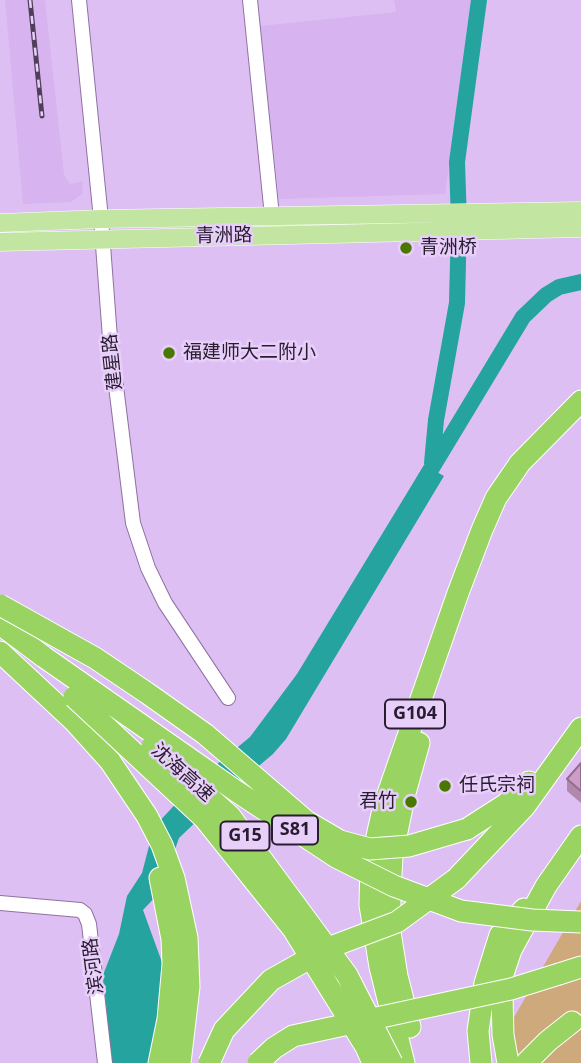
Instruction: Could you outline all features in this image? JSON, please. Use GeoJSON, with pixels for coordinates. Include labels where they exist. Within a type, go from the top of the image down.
{"type":"FeatureCollection","features":[{"type":"Feature","properties":{"kind":"highway","name":"G104"},"geometry":{"type":"LineString","coordinates":[[404,1063],[380,967],[370,905],[371,863],[384,805],[458,593],[496,498],[520,463],[581,401]]}},
{"type":"Feature","properties":{"kind":"highway","name":"G104"},"geometry":{"type":"LineString","coordinates":[[419,1063],[397,976],[390,932],[392,856],[405,793],[426,719],[502,511],[540,459],[581,418]]}},
{"type":"Feature","properties":{"kind":"highway"},"geometry":{"type":"LineString","coordinates":[[0,605],[95,658],[147,693],[205,734],[306,821],[340,841],[370,849],[409,846],[467,830],[515,805]]}},
{"type":"Feature","properties":{"kind":"highway","name":"沈海高速"},"geometry":{"type":"LineString","coordinates":[[0,624],[151,745],[230,816],[347,975],[392,1063]]}},
{"type":"Feature","properties":{"kind":"highway"},"geometry":{"type":"LineString","coordinates":[[0,649],[74,721],[110,761],[147,816],[162,845],[182,908],[187,938],[189,987],[180,1063]]}},
{"type":"Feature","properties":{"kind":"highway","name":"沈海高速"},"geometry":{"type":"LineString","coordinates":[[0,649],[74,697],[204,818],[293,929],[366,1047],[373,1063]]}},
{"type":"Feature","properties":{"kind":"highway","name":"S81"},"geometry":{"type":"LineString","coordinates":[[44,657],[336,857],[394,886],[461,911],[532,920],[581,922]]}},
{"type":"Feature","properties":{"kind":"highway"},"geometry":{"type":"LineString","coordinates":[[209,1063],[224,1030],[271,980],[328,948],[397,922],[456,878],[581,728]]}},
{"type":"Feature","properties":{"kind":"highway"},"geometry":{"type":"LineString","coordinates":[[110,761],[145,831],[157,865],[172,939],[173,964],[168,1019],[159,1063]]}},
{"type":"Feature","properties":{"kind":"highway"},"geometry":{"type":"LineString","coordinates":[[508,1063],[503,1035],[503,974],[510,950],[546,886],[581,836]]}},
{"type":"Feature","properties":{"kind":"highway"},"geometry":{"type":"LineString","coordinates":[[481,1063],[478,1031],[485,983],[500,935],[546,886]]}},
{"type":"Feature","properties":{"kind":"highway"},"geometry":{"type":"LineString","coordinates":[[258,1063],[274,1048],[293,1037],[511,989],[581,967]]}},
{"type":"Feature","properties":{"kind":"highway"},"geometry":{"type":"LineString","coordinates":[[526,1063],[572,1022]]}},
{"type":"Feature","properties":{"kind":"main road"},"geometry":{"type":"LineString","coordinates":[[481,222],[581,211]]}},
{"type":"Feature","properties":{"kind":"main road","name":"青洲路"},"geometry":{"type":"LineString","coordinates":[[0,223],[245,216],[447,222]]}},
{"type":"Feature","properties":{"kind":"main road"},"geometry":{"type":"LineString","coordinates":[[245,216],[245,235]]}},
{"type":"Feature","properties":{"kind":"main road","name":"青洲路"},"geometry":{"type":"LineString","coordinates":[[0,242],[245,235],[447,222]]}},
{"type":"Feature","properties":{"kind":"main road"},"geometry":{"type":"LineString","coordinates":[[447,222],[581,228]]}},
{"type":"Feature","properties":{"kind":"street","name":"建星路"},"geometry":{"type":"LineString","coordinates":[[79,0],[119,421],[136,535],[165,603],[228,698]]}},
{"type":"Feature","properties":{"kind":"street"},"geometry":{"type":"LineString","coordinates":[[250,0],[272,216]]}},
{"type":"Feature","properties":{"kind":"street","name":"滨河路"},"geometry":{"type":"LineString","coordinates":[[0,902],[80,910],[85,914],[89,924],[105,1063]]}},
{"type":"Feature","properties":{"kind":"shaded area"},"geometry":{"type":"Polygon","coordinates":[[[5,0],[45,0],[64,174],[70,184],[83,181],[82,194],[71,202],[23,204],[5,0]]]}},
{"type":"Feature","properties":{"kind":"shaded area"},"geometry":{"type":"Polygon","coordinates":[[[394,0],[471,0],[445,194],[279,199],[260,26],[396,12],[394,0]]]}},
{"type":"Feature","properties":{"kind":"shaded area"},"geometry":{"type":"Polygon","coordinates":[[[424,465],[444,476],[286,739],[273,754],[179,838],[160,892],[143,910],[163,965],[159,1063],[112,1063],[103,975],[119,934],[127,896],[142,873],[154,827],[199,779],[250,737],[297,674],[424,465]]]}},
{"type":"Feature","properties":{"kind":"shaded area"},"geometry":{"type":"Polygon","coordinates":[[[581,901],[581,1063],[521,1063],[509,1026],[581,901]]]}},
{"type":"Feature","properties":{"kind":"building"},"geometry":{"type":"Polygon","coordinates":[[[581,763],[581,791],[567,779],[581,763]]]}},
{"type":"Feature","properties":{"kind":"waterway"},"geometry":{"type":"LineString","coordinates":[[432,463],[436,420],[457,303],[457,162],[479,0]]}},
{"type":"Feature","properties":{"kind":"waterway"},"geometry":{"type":"LineString","coordinates":[[421,486],[523,317],[546,295],[559,287],[581,282]]}},
{"type":"Feature","properties":{"kind":"railway"},"geometry":{"type":"LineString","coordinates":[[30,0],[42,116]]}},
{"type":"Feature","properties":{"kind":"place","name":"青洲桥"},"geometry":{"type":"Point","coordinates":[406,248]}},
{"type":"Feature","properties":{"kind":"place","name":"福建师大二附小"},"geometry":{"type":"Point","coordinates":[169,353]}},
{"type":"Feature","properties":{"kind":"place","name":"任氏宗祠"},"geometry":{"type":"Point","coordinates":[445,786]}},
{"type":"Feature","properties":{"kind":"place","name":"君竹"},"geometry":{"type":"Point","coordinates":[411,802]}}]}
